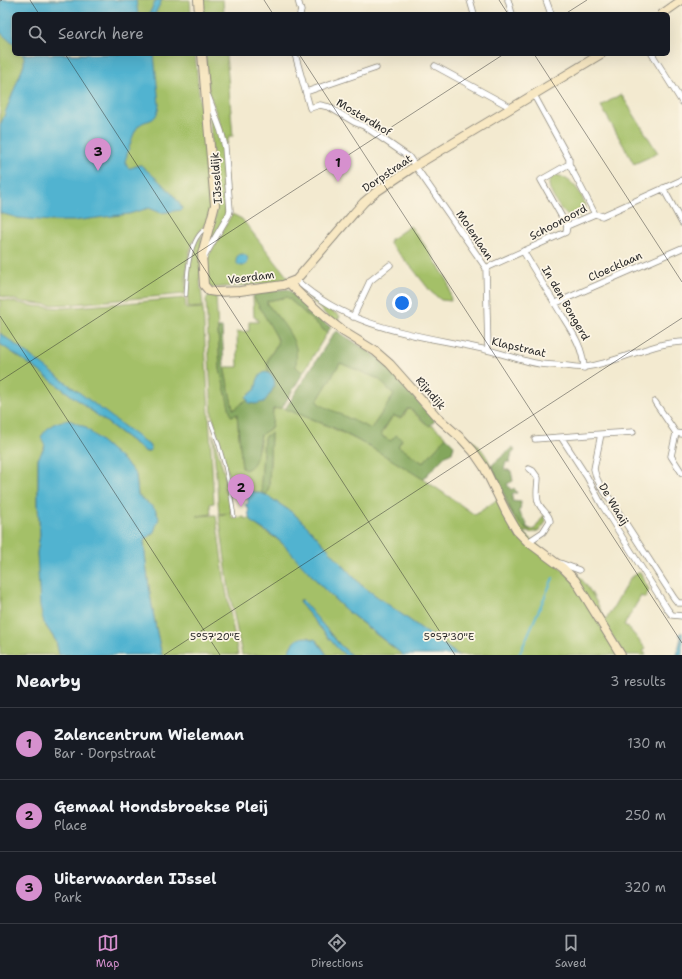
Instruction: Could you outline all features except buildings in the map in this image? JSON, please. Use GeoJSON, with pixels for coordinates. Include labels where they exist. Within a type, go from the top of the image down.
{"type":"FeatureCollection","features":[{"type":"Feature","properties":{"kind":"street"},"geometry":{"type":"LineString","coordinates":[[198,0],[199,12]]}},
{"type":"Feature","properties":{"kind":"street"},"geometry":{"type":"LineString","coordinates":[[298,0],[301,12]]}},
{"type":"Feature","properties":{"kind":"street"},"geometry":{"type":"LineString","coordinates":[[470,0],[473,12]]}},
{"type":"Feature","properties":{"kind":"street"},"geometry":{"type":"LineString","coordinates":[[508,0],[511,12]]}},
{"type":"Feature","properties":{"kind":"street"},"geometry":{"type":"LineString","coordinates":[[546,0],[549,12]]}},
{"type":"Feature","properties":{"kind":"street"},"geometry":{"type":"LineString","coordinates":[[665,12],[682,0]]}},
{"type":"Feature","properties":{"kind":"street","name":"IJsseldijk"},"geometry":{"type":"LineString","coordinates":[[202,56],[214,199],[214,211],[208,228],[201,261],[203,282],[209,291]]}},
{"type":"Feature","properties":{"kind":"street","name":"Mosterdhof"},"geometry":{"type":"LineString","coordinates":[[296,56],[310,108],[320,105],[329,107],[354,122],[364,126],[409,157],[415,166]]}},
{"type":"Feature","properties":{"kind":"street","name":"Dorpstraat"},"geometry":{"type":"LineString","coordinates":[[292,281],[364,202],[393,180],[597,56]]}},
{"type":"Feature","properties":{"kind":"street"},"geometry":{"type":"LineString","coordinates":[[653,56],[682,102]]}},
{"type":"Feature","properties":{"kind":"street"},"geometry":{"type":"LineString","coordinates":[[435,66],[512,108]]}},
{"type":"Feature","properties":{"kind":"street","name":"Mosterdhof"},"geometry":{"type":"LineString","coordinates":[[306,92],[376,68]]}},
{"type":"Feature","properties":{"kind":"street","name":"IJsseldijk"},"geometry":{"type":"LineString","coordinates":[[201,261],[230,210],[225,147],[221,131],[205,89]]}},
{"type":"Feature","properties":{"kind":"street"},"geometry":{"type":"LineString","coordinates":[[534,95],[569,159],[569,164],[595,214]]}},
{"type":"Feature","properties":{"kind":"street"},"geometry":{"type":"LineString","coordinates":[[567,226],[541,180],[569,164]]}},
{"type":"Feature","properties":{"kind":"street","name":"Molenlaan"},"geometry":{"type":"LineString","coordinates":[[415,166],[486,268],[488,350]]}},
{"type":"Feature","properties":{"kind":"street","name":"Schoonoord"},"geometry":{"type":"LineString","coordinates":[[486,268],[566,232],[567,226],[595,214],[602,216],[682,180]]}},
{"type":"Feature","properties":{"kind":"street"},"geometry":{"type":"LineString","coordinates":[[662,188],[682,223]]}},
{"type":"Feature","properties":{"kind":"street","name":"Cloecklaan"},"geometry":{"type":"LineString","coordinates":[[556,303],[682,248]]}},
{"type":"Feature","properties":{"kind":"street","name":"In den Bongerd"},"geometry":{"type":"LineString","coordinates":[[523,251],[556,303],[580,348],[584,357],[584,368]]}},
{"type":"Feature","properties":{"kind":"street"},"geometry":{"type":"LineString","coordinates":[[352,317],[370,281],[390,265]]}},
{"type":"Feature","properties":{"kind":"street","name":"Veerdam"},"geometry":{"type":"LineString","coordinates":[[209,291],[240,291],[283,285],[292,281]]}},
{"type":"Feature","properties":{"kind":"street","name":"Klapstraat"},"geometry":{"type":"LineString","coordinates":[[292,281],[320,299],[362,321],[397,332],[488,350],[539,364],[584,368],[666,344],[682,342]]}},
{"type":"Feature","properties":{"kind":"street","name":"Rijndijk"},"geometry":{"type":"LineString","coordinates":[[292,281],[305,299],[336,326],[375,351],[390,364],[437,417],[467,444],[484,467],[517,531],[528,542],[556,562],[575,580],[621,655]]}},
{"type":"Feature","properties":{"kind":"street"},"geometry":{"type":"LineString","coordinates":[[656,402],[679,433],[671,456],[682,473]]}},
{"type":"Feature","properties":{"kind":"street"},"geometry":{"type":"LineString","coordinates":[[535,438],[633,432]]}},
{"type":"Feature","properties":{"kind":"street","name":"De Waaij"},"geometry":{"type":"LineString","coordinates":[[601,434],[594,474],[601,488],[610,499],[676,601],[678,603],[682,603]]}},
{"type":"Feature","properties":{"kind":"street","name":"De Waaij"},"geometry":{"type":"LineString","coordinates":[[561,437],[670,612],[675,616],[682,616]]}},
{"type":"Feature","properties":{"kind":"street"},"geometry":{"type":"LineString","coordinates":[[528,542],[543,532],[550,521],[548,515],[540,507],[537,501],[538,478],[533,471],[529,469]]}},
{"type":"Feature","properties":{"kind":"street","name":"De Waaij"},"geometry":{"type":"LineString","coordinates":[[587,477],[594,474]]}},
{"type":"Feature","properties":{"kind":"street","name":"De Waaij"},"geometry":{"type":"LineString","coordinates":[[625,541],[634,536]]}},
{"type":"Feature","properties":{"kind":"street","name":"Rijndijk"},"geometry":{"type":"LineString","coordinates":[[556,562],[579,570]]}},
{"type":"Feature","properties":{"kind":"street"},"geometry":{"type":"LineString","coordinates":[[654,587],[663,581]]}},
{"type":"Feature","properties":{"kind":"lane"},"geometry":{"type":"LineString","coordinates":[[186,295],[187,272],[192,249],[200,233],[205,228],[208,228]]}},
{"type":"Feature","properties":{"kind":"lane"},"geometry":{"type":"LineString","coordinates":[[211,423],[230,488],[234,516]]}},
{"type":"Feature","properties":{"kind":"lane"},"geometry":{"type":"LineString","coordinates":[[230,488],[237,487]]}},
{"type":"Feature","properties":{"kind":"green space"},"geometry":{"type":"Polygon","coordinates":[[[0,0],[190,0],[191,12],[12,12],[12,56],[195,56],[211,207],[208,220],[194,240],[190,251],[187,263],[185,294],[50,305],[23,302],[0,296],[0,0]]]}},
{"type":"Feature","properties":{"kind":"green space"},"geometry":{"type":"Polygon","coordinates":[[[201,0],[223,0],[224,12],[202,12],[201,0]]]}},
{"type":"Feature","properties":{"kind":"green space"},"geometry":{"type":"Polygon","coordinates":[[[205,56],[226,56],[233,136],[229,136],[227,145],[209,92],[205,56]]]}},
{"type":"Feature","properties":{"kind":"green space"},"geometry":{"type":"Polygon","coordinates":[[[621,94],[658,153],[634,164],[601,106],[621,94]]]}},
{"type":"Feature","properties":{"kind":"green space"},"geometry":{"type":"Polygon","coordinates":[[[209,104],[222,140],[228,203],[225,217],[205,253],[216,214],[209,104]]]}},
{"type":"Feature","properties":{"kind":"green space"},"geometry":{"type":"Polygon","coordinates":[[[554,175],[561,176],[568,180],[574,185],[583,198],[584,212],[580,217],[570,217],[563,212],[556,202],[549,187],[550,180],[554,175]]]}},
{"type":"Feature","properties":{"kind":"green space"},"geometry":{"type":"Polygon","coordinates":[[[232,214],[242,219],[289,279],[274,283],[211,288],[208,285],[206,261],[232,214]]]}},
{"type":"Feature","properties":{"kind":"green space"},"geometry":{"type":"Polygon","coordinates":[[[410,226],[424,244],[448,281],[451,301],[441,300],[431,292],[413,269],[390,244],[390,240],[410,226]]]}},
{"type":"Feature","properties":{"kind":"green space"},"geometry":{"type":"Polygon","coordinates":[[[202,235],[200,280],[203,307],[188,308],[190,259],[197,242],[202,235]]]}},
{"type":"Feature","properties":{"kind":"green space"},"geometry":{"type":"Polygon","coordinates":[[[288,289],[331,327],[327,333],[287,297],[267,301],[267,304],[284,324],[294,342],[296,348],[296,367],[303,373],[282,408],[273,409],[272,425],[261,435],[255,460],[250,468],[245,470],[242,468],[237,414],[231,416],[220,369],[218,328],[222,328],[224,367],[233,409],[237,408],[243,402],[248,400],[252,403],[264,402],[272,375],[269,373],[268,362],[278,339],[253,296],[257,292],[288,289]]]}},
{"type":"Feature","properties":{"kind":"green space"},"geometry":{"type":"Polygon","coordinates":[[[301,289],[321,305],[340,316],[336,325],[301,289]]]}},
{"type":"Feature","properties":{"kind":"green space"},"geometry":{"type":"Polygon","coordinates":[[[208,296],[216,296],[220,369],[232,416],[237,414],[242,468],[259,448],[261,435],[272,426],[273,409],[280,407],[333,428],[376,450],[475,515],[498,499],[505,514],[570,577],[619,655],[458,655],[361,585],[307,526],[293,513],[266,495],[269,487],[271,433],[264,437],[261,483],[262,494],[248,490],[247,495],[240,496],[238,483],[231,484],[212,415],[206,300],[208,296]]]}},
{"type":"Feature","properties":{"kind":"green space"},"geometry":{"type":"Polygon","coordinates":[[[253,296],[273,329],[278,341],[268,359],[269,373],[266,372],[255,390],[246,397],[248,400],[237,408],[233,409],[224,367],[238,367],[237,332],[249,331],[249,322],[258,322],[258,319],[254,317],[253,296]]]}},
{"type":"Feature","properties":{"kind":"green space"},"geometry":{"type":"Polygon","coordinates":[[[287,297],[327,333],[303,373],[295,367],[294,349],[288,333],[267,304],[267,301],[287,297]]]}},
{"type":"Feature","properties":{"kind":"green space"},"geometry":{"type":"Polygon","coordinates":[[[185,298],[186,309],[203,308],[214,503],[210,504],[211,514],[197,516],[216,515],[225,584],[238,655],[162,655],[151,598],[144,541],[154,532],[138,495],[136,475],[128,465],[85,427],[45,446],[38,459],[38,505],[40,535],[37,553],[44,623],[56,641],[59,655],[0,655],[0,344],[35,368],[146,452],[148,452],[150,447],[0,333],[0,299],[34,306],[63,308],[185,298]]]}},
{"type":"Feature","properties":{"kind":"green space"},"geometry":{"type":"Polygon","coordinates":[[[337,331],[379,358],[435,421],[429,426],[411,409],[407,409],[401,418],[394,416],[392,417],[381,433],[383,437],[391,441],[396,435],[402,439],[398,446],[423,463],[446,437],[454,445],[452,453],[447,454],[423,479],[346,434],[328,425],[285,409],[334,333],[337,331]],[[340,363],[317,401],[319,404],[371,429],[394,395],[379,379],[340,363]]]}},
{"type":"Feature","properties":{"kind":"green space"},"geometry":{"type":"Polygon","coordinates":[[[340,363],[379,379],[394,395],[371,429],[318,404],[317,401],[340,363]]]}},
{"type":"Feature","properties":{"kind":"green space"},"geometry":{"type":"Polygon","coordinates":[[[410,409],[425,423],[431,426],[432,425],[446,437],[423,463],[398,446],[402,440],[391,442],[381,435],[392,417],[403,417],[407,410],[410,409]]]}},
{"type":"Feature","properties":{"kind":"green space"},"geometry":{"type":"Polygon","coordinates":[[[456,430],[469,437],[479,446],[486,456],[513,515],[523,527],[534,530],[544,515],[546,521],[541,529],[531,533],[519,529],[491,475],[456,430]]]}},
{"type":"Feature","properties":{"kind":"green space"},"geometry":{"type":"Polygon","coordinates":[[[271,433],[269,487],[266,495],[262,494],[261,483],[264,437],[271,433]]]}},
{"type":"Feature","properties":{"kind":"green space"},"geometry":{"type":"Polygon","coordinates":[[[213,434],[228,487],[231,513],[219,514],[213,434]]]}},
{"type":"Feature","properties":{"kind":"green space"},"geometry":{"type":"Polygon","coordinates":[[[513,447],[515,450],[512,452],[510,462],[506,462],[504,469],[511,471],[513,481],[507,484],[511,490],[514,488],[517,493],[513,493],[512,501],[521,502],[520,510],[518,511],[527,524],[526,526],[531,530],[523,527],[513,515],[492,465],[513,447]]]}},
{"type":"Feature","properties":{"kind":"green space"},"geometry":{"type":"Polygon","coordinates":[[[231,513],[232,518],[250,518],[253,522],[280,541],[336,601],[403,655],[351,655],[340,645],[300,599],[299,602],[331,641],[345,655],[327,655],[319,643],[309,637],[295,642],[291,647],[289,655],[242,655],[229,590],[219,515],[231,513]]]}},
{"type":"Feature","properties":{"kind":"green space"},"geometry":{"type":"Polygon","coordinates":[[[563,565],[571,569],[589,589],[606,620],[630,578],[640,572],[649,590],[645,598],[641,596],[624,625],[628,627],[646,649],[643,651],[647,655],[625,655],[563,565]]]}},
{"type":"Feature","properties":{"kind":"water"},"geometry":{"type":"Polygon","coordinates":[[[0,0],[136,0],[138,12],[12,12],[12,43],[0,32],[0,0]]]}},
{"type":"Feature","properties":{"kind":"water"},"geometry":{"type":"Polygon","coordinates":[[[156,0],[162,0],[156,12],[150,12],[156,0]]]}},
{"type":"Feature","properties":{"kind":"water"},"geometry":{"type":"Polygon","coordinates":[[[23,56],[154,56],[159,104],[158,111],[153,119],[140,124],[135,131],[125,161],[128,168],[141,165],[174,196],[182,208],[181,210],[161,213],[149,208],[129,214],[73,221],[50,221],[18,218],[0,213],[0,126],[24,64],[23,56]]]}},
{"type":"Feature","properties":{"kind":"water"},"geometry":{"type":"Polygon","coordinates":[[[240,254],[244,254],[248,260],[244,266],[240,266],[236,262],[236,258],[240,254]]]}},
{"type":"Feature","properties":{"kind":"water"},"geometry":{"type":"Polygon","coordinates":[[[0,333],[149,445],[151,449],[146,452],[35,368],[0,344],[0,333]]]}},
{"type":"Feature","properties":{"kind":"water"},"geometry":{"type":"Polygon","coordinates":[[[266,372],[271,375],[275,382],[272,390],[264,402],[255,404],[249,403],[246,397],[255,390],[260,375],[266,372]]]}},
{"type":"Feature","properties":{"kind":"water"},"geometry":{"type":"Polygon","coordinates":[[[69,420],[85,427],[128,465],[136,475],[138,495],[155,509],[159,518],[154,532],[144,541],[151,598],[162,655],[59,655],[56,641],[44,623],[40,607],[37,553],[40,535],[38,505],[38,459],[45,446],[41,437],[44,433],[52,425],[69,420]]]}},
{"type":"Feature","properties":{"kind":"water"},"geometry":{"type":"Polygon","coordinates":[[[248,490],[266,495],[293,513],[307,526],[361,585],[458,655],[403,655],[347,611],[326,591],[284,545],[275,537],[253,523],[249,516],[248,507],[246,507],[245,504],[248,504],[248,490]]]}},
{"type":"Feature","properties":{"kind":"water"},"geometry":{"type":"Polygon","coordinates":[[[302,600],[340,645],[351,655],[345,655],[337,648],[299,602],[302,600]]]}},
{"type":"Feature","properties":{"kind":"water"},"geometry":{"type":"Polygon","coordinates":[[[682,632],[682,655],[677,655],[681,637],[679,634],[682,632]]]}},
{"type":"Feature","properties":{"kind":"water"},"geometry":{"type":"Polygon","coordinates":[[[306,637],[316,640],[327,655],[289,655],[291,645],[296,640],[306,637]]]}},
{"type":"Feature","properties":{"kind":"waterway"},"geometry":{"type":"LineString","coordinates":[[519,655],[553,578]]}},
{"type":"Feature","properties":{"kind":"place","name":"Uiterwaarden IJssel"},"geometry":{"type":"Point","coordinates":[98,171]}},
{"type":"Feature","properties":{"kind":"place","name":"Zalencentrum Wieleman"},"geometry":{"type":"Point","coordinates":[338,182]}},
{"type":"Feature","properties":{"kind":"place","name":"Gemaal Hondsbroekse Pleij"},"geometry":{"type":"Point","coordinates":[241,507]}}]}
